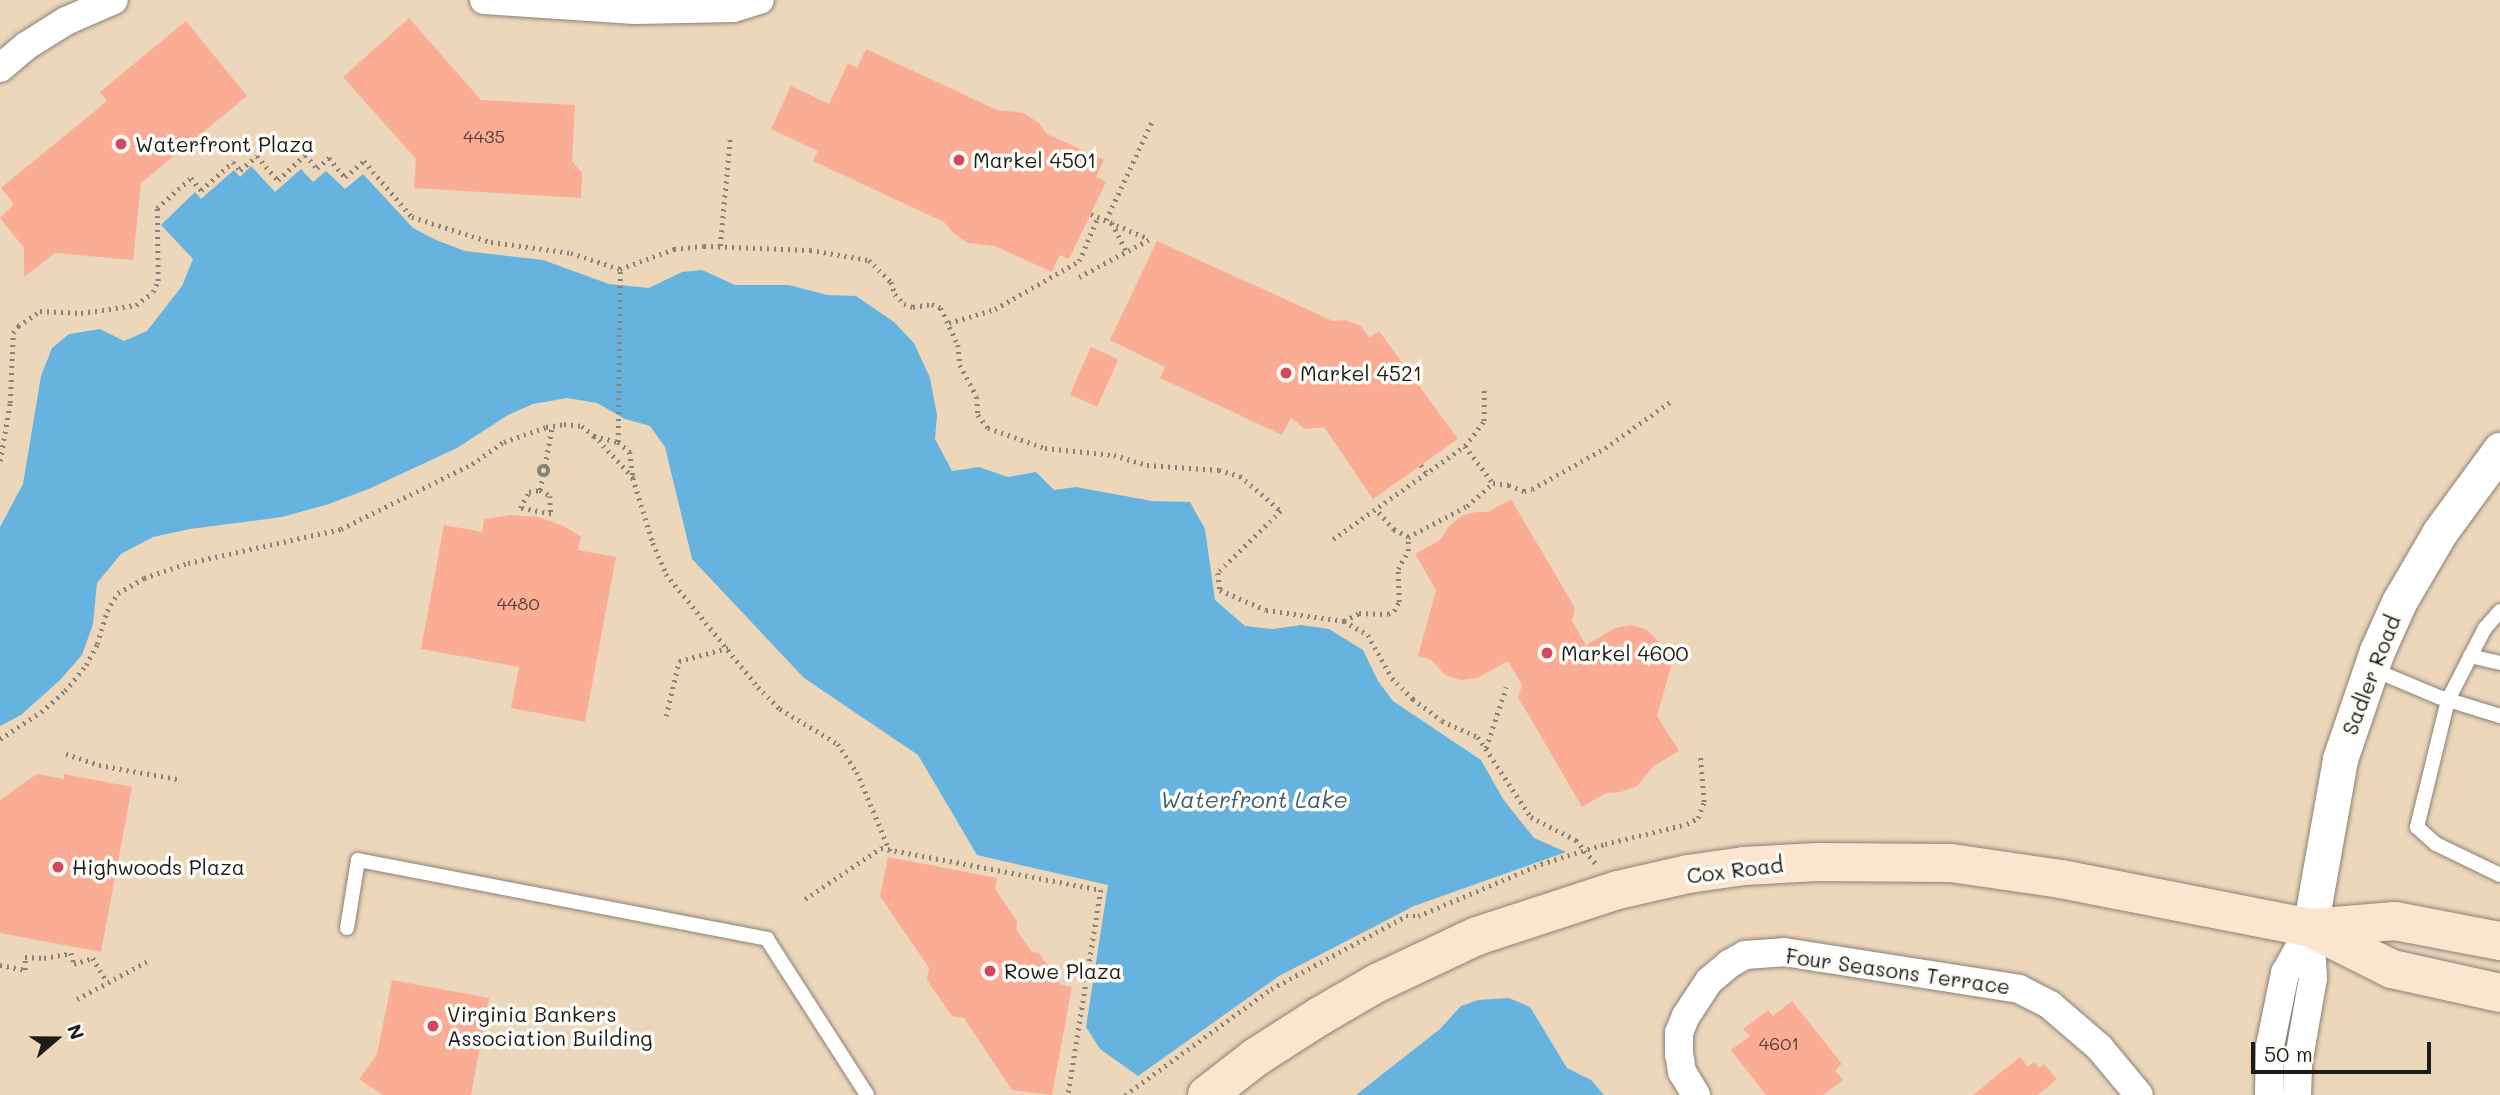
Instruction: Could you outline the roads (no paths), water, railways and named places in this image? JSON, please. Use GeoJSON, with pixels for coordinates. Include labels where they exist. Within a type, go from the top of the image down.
{"type":"FeatureCollection","features":[{"type":"Feature","properties":{"kind":"main road","name":"Cox Road"},"geometry":{"type":"LineString","coordinates":[[1207,1095],[1287,1035],[1389,977],[1510,923],[1618,890],[1688,874],[1744,866],[1817,862],[1951,863],[2062,879],[2310,928],[2392,969],[2500,993]]}},
{"type":"Feature","properties":{"kind":"main road","name":"Cox Road"},"geometry":{"type":"LineString","coordinates":[[2310,928],[2395,920],[2500,941]]}},
{"type":"Feature","properties":{"kind":"street"},"geometry":{"type":"LineString","coordinates":[[0,68],[26,46],[66,21],[114,0]]}},
{"type":"Feature","properties":{"kind":"street"},"geometry":{"type":"LineString","coordinates":[[484,0],[635,10],[733,8],[760,0]]}},
{"type":"Feature","properties":{"kind":"street","name":"Sadler Road"},"geometry":{"type":"LineString","coordinates":[[2310,928],[2340,759],[2370,668],[2406,590],[2440,532],[2496,462]]}},
{"type":"Feature","properties":{"kind":"street"},"geometry":{"type":"LineString","coordinates":[[2269,1095],[2270,1046],[2285,973],[2310,928]]}},
{"type":"Feature","properties":{"kind":"street"},"geometry":{"type":"LineString","coordinates":[[2297,1095],[2298,1063],[2313,978],[2310,928]]}},
{"type":"Feature","properties":{"kind":"street","name":"Four Seasons Terrace"},"geometry":{"type":"LineString","coordinates":[[1696,1095],[1682,1072],[1679,1054],[1679,1033],[1686,1016],[1709,981],[1729,964],[1745,955],[1784,952],[2020,989],[2050,1005],[2099,1047],[2139,1095]]}},
{"type":"Feature","properties":{"kind":"lane"},"geometry":{"type":"LineString","coordinates":[[2500,611],[2485,628],[2448,699],[2417,827],[2436,844],[2500,875]]}},
{"type":"Feature","properties":{"kind":"lane"},"geometry":{"type":"LineString","coordinates":[[2470,656],[2500,663]]}},
{"type":"Feature","properties":{"kind":"lane"},"geometry":{"type":"LineString","coordinates":[[2370,668],[2500,716]]}},
{"type":"Feature","properties":{"kind":"lane"},"geometry":{"type":"LineString","coordinates":[[347,928],[358,860],[767,939],[867,1095]]}},
{"type":"Feature","properties":{"kind":"water","name":"Waterfront Lake"},"geometry":{"type":"Polygon","coordinates":[[[251,166],[275,192],[301,169],[313,182],[326,171],[345,189],[363,174],[413,228],[436,240],[465,251],[543,260],[609,284],[649,288],[682,272],[702,270],[735,285],[789,285],[827,295],[856,296],[894,322],[914,343],[930,378],[937,415],[935,439],[952,471],[979,467],[1008,477],[1036,472],[1054,490],[1076,487],[1152,501],[1190,502],[1205,529],[1215,600],[1245,626],[1273,629],[1301,625],[1329,629],[1363,650],[1378,681],[1393,701],[1481,760],[1503,799],[1534,838],[1566,852],[1414,906],[1279,976],[1138,1076],[1100,1049],[1086,1027],[1108,885],[977,855],[918,755],[804,678],[692,559],[665,447],[650,426],[625,419],[597,403],[567,398],[533,404],[508,415],[457,448],[371,488],[329,504],[282,517],[190,529],[153,537],[121,554],[97,583],[93,624],[82,655],[60,680],[21,715],[0,726],[0,527],[23,484],[41,376],[52,348],[69,334],[100,329],[124,341],[147,331],[182,286],[193,259],[161,225],[195,192],[201,199],[234,170],[240,177],[251,166]]]}},
{"type":"Feature","properties":{"kind":"water"},"geometry":{"type":"Polygon","coordinates":[[[1509,998],[1530,1007],[1567,1068],[1591,1080],[1604,1095],[1356,1095],[1440,1029],[1461,1006],[1478,1000],[1509,998]]]}},
{"type":"Feature","properties":{"kind":"place","name":"Waterfront Plaza"},"geometry":{"type":"Point","coordinates":[121,144]}},
{"type":"Feature","properties":{"kind":"place","name":"Markel 4501"},"geometry":{"type":"Point","coordinates":[959,160]}},
{"type":"Feature","properties":{"kind":"place","name":"Markel 4521"},"geometry":{"type":"Point","coordinates":[1286,373]}},
{"type":"Feature","properties":{"kind":"place","name":"Markel 4600"},"geometry":{"type":"Point","coordinates":[1547,653]}},
{"type":"Feature","properties":{"kind":"place","name":"Highwoods Plaza"},"geometry":{"type":"Point","coordinates":[58,867]}},
{"type":"Feature","properties":{"kind":"place","name":"Rowe Plaza"},"geometry":{"type":"Point","coordinates":[990,971]}},
{"type":"Feature","properties":{"kind":"place","name":"Virginia Bankers Association Building"},"geometry":{"type":"Point","coordinates":[433,1026]}}]}
